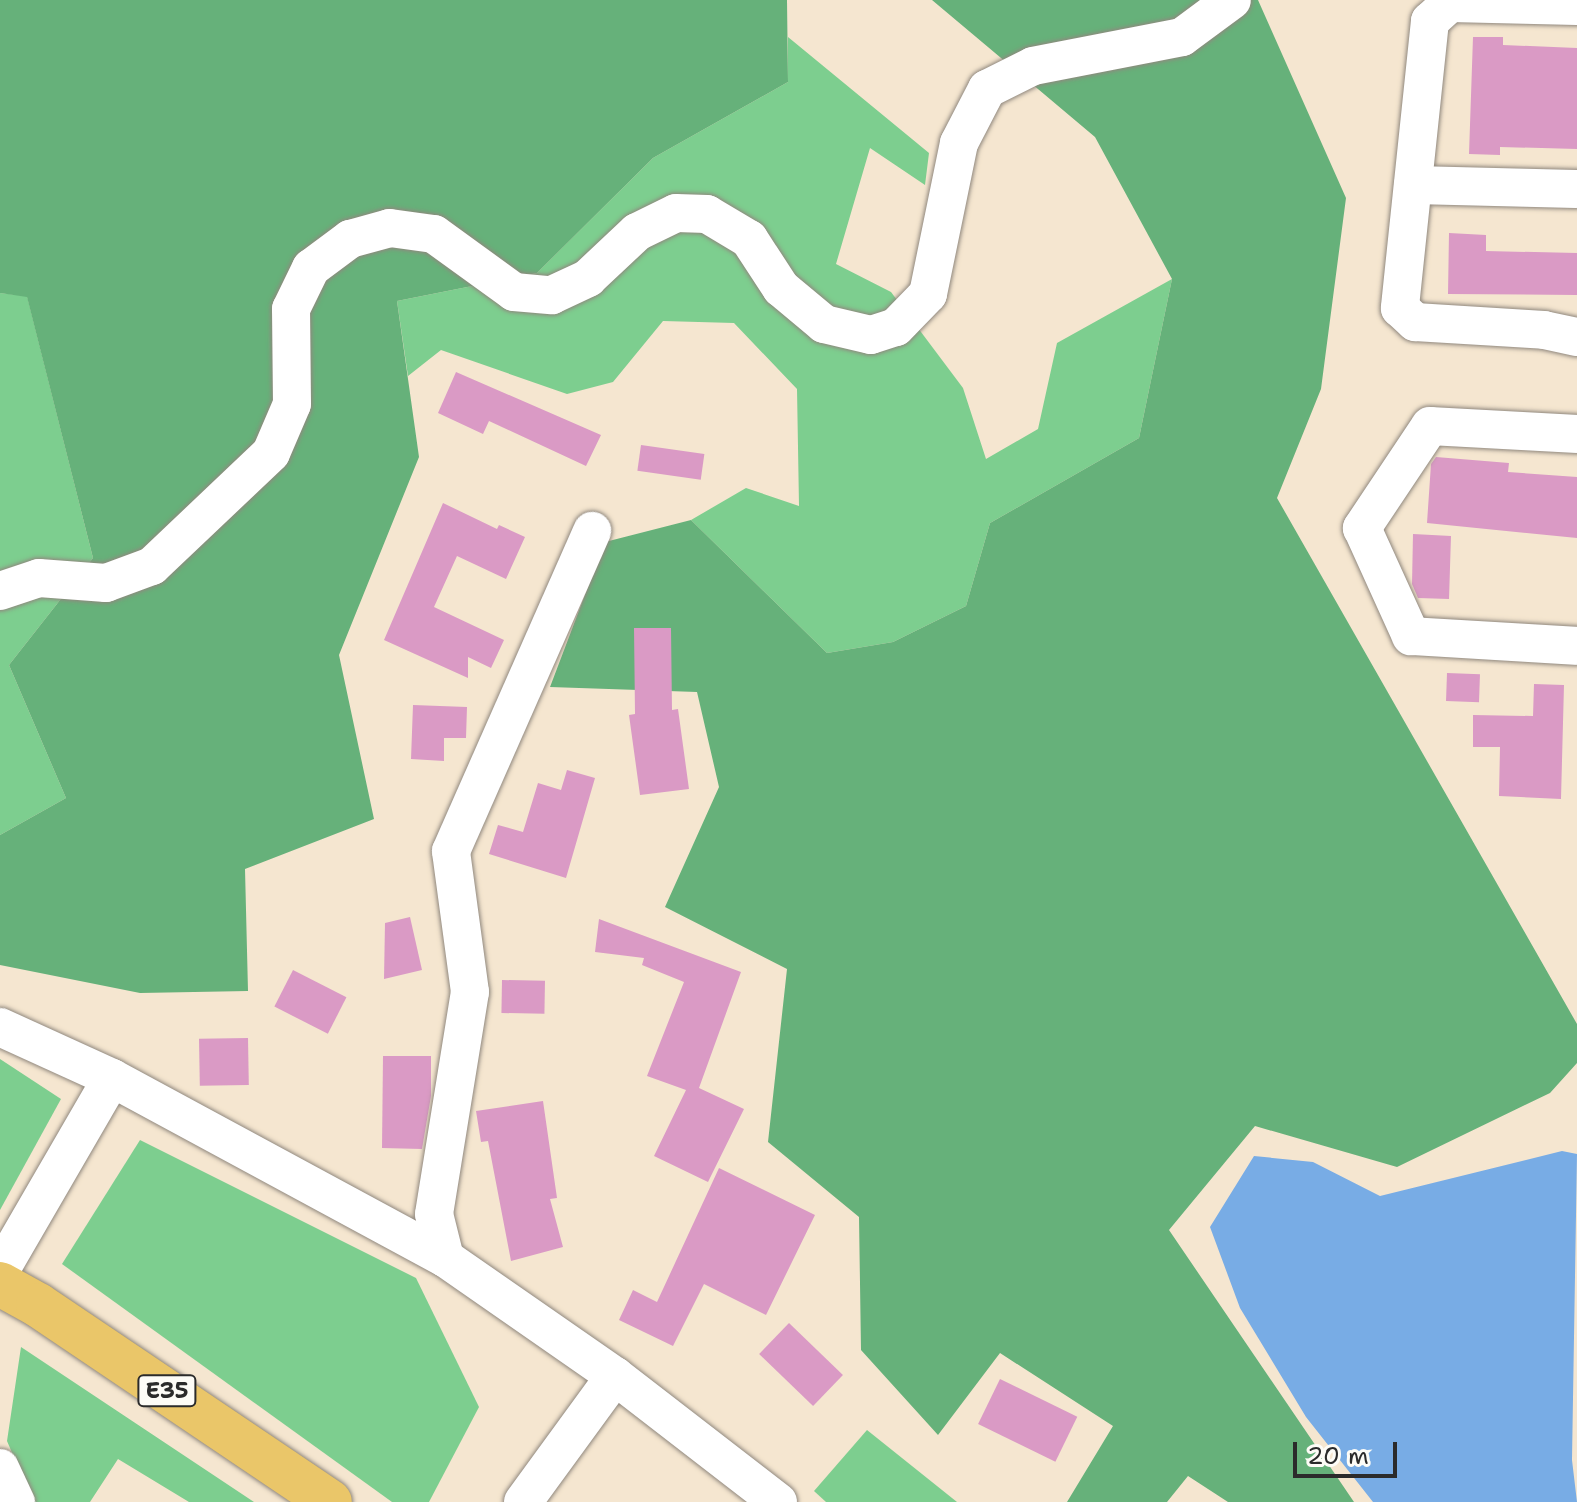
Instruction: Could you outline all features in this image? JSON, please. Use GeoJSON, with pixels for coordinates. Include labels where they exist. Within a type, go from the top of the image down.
{"type":"FeatureCollection","features":[{"type":"Feature","properties":{"kind":"highway","name":"E35"},"geometry":{"type":"LineString","coordinates":[[0,1284],[38,1305],[313,1490]]}},
{"type":"Feature","properties":{"kind":"street"},"geometry":{"type":"LineString","coordinates":[[0,591],[39,578],[106,583],[152,566],[271,453],[292,404],[291,309],[311,268],[350,239],[390,228],[434,234],[514,292],[552,295],[588,278],[637,232],[676,213],[707,214],[749,239],[781,288],[824,324],[871,335],[896,327],[928,294],[959,143],[987,89],[1033,66],[1182,37],[1232,0]]}},
{"type":"Feature","properties":{"kind":"street"},"geometry":{"type":"LineString","coordinates":[[1577,6],[1450,3],[1430,21],[1400,308],[1415,322],[1544,330],[1577,337]]}},
{"type":"Feature","properties":{"kind":"street"},"geometry":{"type":"LineString","coordinates":[[1413,185],[1577,189]]}},
{"type":"Feature","properties":{"kind":"street"},"geometry":{"type":"LineString","coordinates":[[1577,434],[1430,426],[1362,528],[1411,636],[1577,646]]}},
{"type":"Feature","properties":{"kind":"street"},"geometry":{"type":"LineString","coordinates":[[445,1258],[434,1214],[470,992],[451,851],[592,531]]}},
{"type":"Feature","properties":{"kind":"street"},"geometry":{"type":"LineString","coordinates":[[0,1027],[112,1078],[445,1258],[615,1376],[778,1502]]}},
{"type":"Feature","properties":{"kind":"street"},"geometry":{"type":"LineString","coordinates":[[0,1271],[112,1078]]}},
{"type":"Feature","properties":{"kind":"street"},"geometry":{"type":"LineString","coordinates":[[523,1502],[615,1376]]}},
{"type":"Feature","properties":{"kind":"street"},"geometry":{"type":"LineString","coordinates":[[0,1468],[16,1502]]}},
{"type":"Feature","properties":{"kind":"green space"},"geometry":{"type":"Polygon","coordinates":[[[0,0],[787,0],[788,82],[653,158],[537,273],[397,301],[419,457],[339,655],[374,819],[245,869],[248,991],[140,993],[0,965],[0,835],[66,798],[9,665],[93,558],[27,297],[0,293],[0,0]]]}},
{"type":"Feature","properties":{"kind":"green space"},"geometry":{"type":"Polygon","coordinates":[[[932,0],[1258,0],[1346,198],[1321,389],[1277,498],[1577,1024],[1577,1063],[1550,1093],[1397,1167],[1255,1126],[1169,1230],[1354,1502],[1228,1502],[1188,1476],[1167,1502],[1067,1502],[1113,1426],[1000,1353],[938,1435],[861,1350],[859,1217],[768,1142],[787,969],[665,907],[719,787],[697,692],[550,687],[605,542],[691,520],[827,653],[893,642],[966,606],[990,523],[1139,438],[1172,279],[1095,137],[932,0]]]}},
{"type":"Feature","properties":{"kind":"green space"},"geometry":{"type":"Polygon","coordinates":[[[788,37],[929,153],[925,185],[870,148],[836,264],[891,292],[963,388],[986,459],[1038,429],[1057,343],[1172,279],[1139,438],[990,523],[966,606],[893,642],[827,653],[691,520],[746,488],[799,506],[797,389],[734,323],[663,321],[613,382],[567,394],[441,350],[408,376],[397,301],[537,273],[653,158],[788,82],[788,37]]]}},
{"type":"Feature","properties":{"kind":"green space"},"geometry":{"type":"Polygon","coordinates":[[[0,293],[27,296],[93,558],[9,665],[66,798],[0,835],[0,293]]]}},
{"type":"Feature","properties":{"kind":"green space"},"geometry":{"type":"Polygon","coordinates":[[[0,1059],[61,1099],[0,1210],[0,1059]]]}},
{"type":"Feature","properties":{"kind":"green space"},"geometry":{"type":"Polygon","coordinates":[[[140,1140],[416,1278],[479,1407],[429,1502],[392,1502],[62,1264],[140,1140]]]}},
{"type":"Feature","properties":{"kind":"green space"},"geometry":{"type":"Polygon","coordinates":[[[21,1347],[254,1502],[189,1502],[118,1459],[90,1502],[33,1502],[7,1441],[21,1347]]]}},
{"type":"Feature","properties":{"kind":"green space"},"geometry":{"type":"Polygon","coordinates":[[[867,1430],[957,1502],[826,1502],[814,1491],[867,1430]]]}},
{"type":"Feature","properties":{"kind":"water"},"geometry":{"type":"Polygon","coordinates":[[[1562,1151],[1577,1154],[1572,1460],[1577,1502],[1373,1502],[1306,1417],[1240,1308],[1210,1227],[1254,1156],[1313,1162],[1380,1196],[1562,1151]]]}},
{"type":"Feature","properties":{"kind":"building"},"geometry":{"type":"Polygon","coordinates":[[[1473,37],[1503,37],[1503,45],[1577,48],[1577,149],[1500,147],[1500,155],[1469,154],[1473,37]]]}},
{"type":"Feature","properties":{"kind":"building"},"geometry":{"type":"Polygon","coordinates":[[[1449,233],[1486,235],[1486,251],[1577,253],[1577,295],[1448,294],[1449,233]]]}},
{"type":"Feature","properties":{"kind":"building"},"geometry":{"type":"Polygon","coordinates":[[[456,372],[601,435],[586,466],[489,421],[483,434],[438,413],[456,372]]]}},
{"type":"Feature","properties":{"kind":"building"},"geometry":{"type":"Polygon","coordinates":[[[641,445],[704,454],[701,480],[637,471],[641,445]]]}},
{"type":"Feature","properties":{"kind":"building"},"geometry":{"type":"Polygon","coordinates":[[[1436,457],[1509,463],[1508,472],[1577,477],[1577,538],[1427,523],[1431,464],[1436,457]]]}},
{"type":"Feature","properties":{"kind":"building"},"geometry":{"type":"Polygon","coordinates":[[[443,503],[497,529],[499,525],[525,537],[506,579],[457,556],[434,607],[504,640],[491,668],[468,657],[468,678],[384,640],[443,503]]]}},
{"type":"Feature","properties":{"kind":"building"},"geometry":{"type":"Polygon","coordinates":[[[1413,534],[1451,536],[1449,599],[1418,598],[1412,584],[1413,534]]]}},
{"type":"Feature","properties":{"kind":"building"},"geometry":{"type":"Polygon","coordinates":[[[634,628],[671,628],[672,710],[678,709],[689,789],[640,795],[629,715],[635,714],[634,628]]]}},
{"type":"Feature","properties":{"kind":"building"},"geometry":{"type":"Polygon","coordinates":[[[1447,673],[1480,674],[1479,702],[1446,701],[1447,673]]]}},
{"type":"Feature","properties":{"kind":"building"},"geometry":{"type":"Polygon","coordinates":[[[1534,684],[1564,685],[1561,799],[1499,796],[1500,747],[1473,747],[1473,715],[1533,716],[1534,684]]]}},
{"type":"Feature","properties":{"kind":"building"},"geometry":{"type":"Polygon","coordinates":[[[413,705],[467,707],[466,738],[444,738],[444,761],[411,759],[413,705]]]}},
{"type":"Feature","properties":{"kind":"building"},"geometry":{"type":"Polygon","coordinates":[[[567,770],[595,778],[566,878],[489,854],[498,825],[523,832],[538,783],[561,790],[567,770]]]}},
{"type":"Feature","properties":{"kind":"building"},"geometry":{"type":"Polygon","coordinates":[[[410,917],[422,970],[384,979],[385,923],[410,917]]]}},
{"type":"Feature","properties":{"kind":"building"},"geometry":{"type":"Polygon","coordinates":[[[599,919],[741,972],[699,1088],[744,1109],[708,1182],[654,1156],[686,1090],[647,1076],[684,982],[642,965],[644,958],[595,952],[599,919]]]}},
{"type":"Feature","properties":{"kind":"building"},"geometry":{"type":"Polygon","coordinates":[[[293,970],[346,997],[328,1034],[274,1007],[293,970]]]}},
{"type":"Feature","properties":{"kind":"building"},"geometry":{"type":"Polygon","coordinates":[[[502,980],[545,981],[544,1014],[501,1013],[502,980]]]}},
{"type":"Feature","properties":{"kind":"building"},"geometry":{"type":"Polygon","coordinates":[[[248,1038],[249,1085],[200,1086],[199,1039],[248,1038]]]}},
{"type":"Feature","properties":{"kind":"building"},"geometry":{"type":"Polygon","coordinates":[[[383,1056],[431,1056],[431,1096],[422,1149],[382,1148],[383,1056]]]}},
{"type":"Feature","properties":{"kind":"building"},"geometry":{"type":"Polygon","coordinates":[[[543,1101],[557,1198],[550,1199],[563,1247],[511,1261],[488,1141],[481,1142],[476,1111],[543,1101]]]}},
{"type":"Feature","properties":{"kind":"building"},"geometry":{"type":"Polygon","coordinates":[[[719,1168],[815,1215],[766,1315],[704,1284],[673,1346],[619,1320],[633,1290],[657,1302],[719,1168]]]}},
{"type":"Feature","properties":{"kind":"building"},"geometry":{"type":"Polygon","coordinates":[[[789,1323],[843,1375],[813,1406],[759,1354],[789,1323]]]}},
{"type":"Feature","properties":{"kind":"building"},"geometry":{"type":"Polygon","coordinates":[[[1000,1379],[1077,1417],[1055,1462],[978,1424],[1000,1379]]]}}]}
